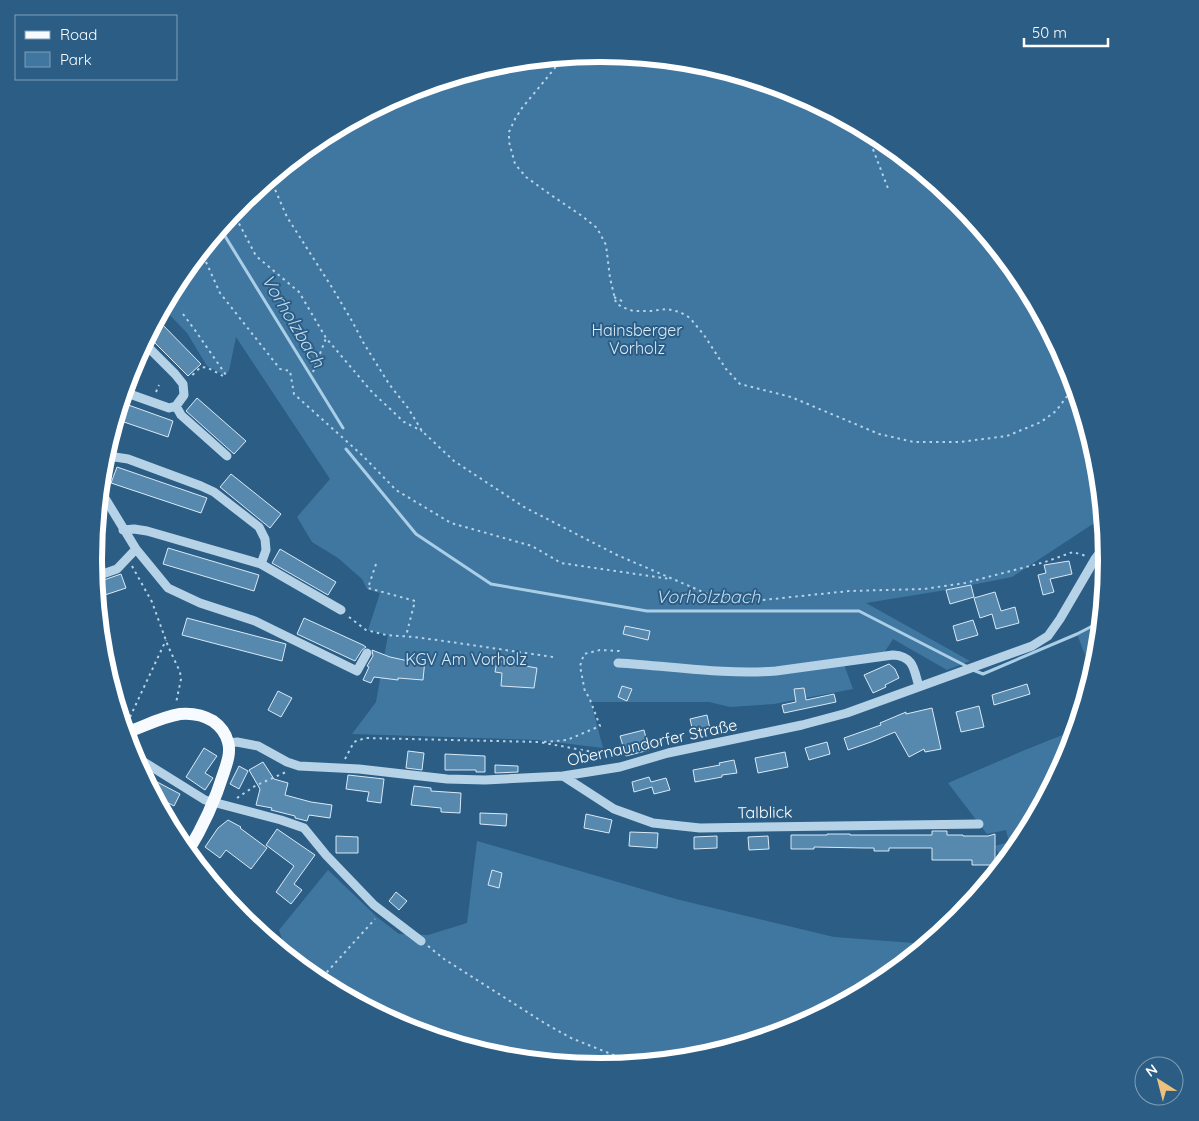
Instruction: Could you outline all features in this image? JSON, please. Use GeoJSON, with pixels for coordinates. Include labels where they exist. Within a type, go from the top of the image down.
{"type":"FeatureCollection","features":[{"type":"Feature","properties":{"kind":"main road"},"geometry":{"type":"LineString","coordinates":[[131,728],[179,715],[193,714],[203,716],[215,722],[223,730],[229,743],[229,756],[214,803],[191,846]]}},
{"type":"Feature","properties":{"kind":"street"},"geometry":{"type":"LineString","coordinates":[[130,394],[169,408],[176,406],[184,395],[183,384],[149,348]]}},
{"type":"Feature","properties":{"kind":"street"},"geometry":{"type":"LineString","coordinates":[[176,406],[180,414],[228,456]]}},
{"type":"Feature","properties":{"kind":"street"},"geometry":{"type":"LineString","coordinates":[[112,457],[128,459],[214,492],[259,527],[265,539],[266,550],[261,564]]}},
{"type":"Feature","properties":{"kind":"street"},"geometry":{"type":"LineString","coordinates":[[105,508],[123,530],[133,552],[168,588],[200,603],[256,621],[357,671],[367,653]]}},
{"type":"Feature","properties":{"kind":"street"},"geometry":{"type":"LineString","coordinates":[[123,530],[147,531],[261,564],[341,610]]}},
{"type":"Feature","properties":{"kind":"street"},"geometry":{"type":"LineString","coordinates":[[102,574],[117,569],[133,552]]}},
{"type":"Feature","properties":{"kind":"street","name":"Obernaundorfer Straße"},"geometry":{"type":"LineString","coordinates":[[229,743],[237,742],[258,746],[287,762],[299,766],[343,768],[447,778],[485,780],[563,776],[620,767],[668,752],[811,723],[847,713],[1032,646],[1048,636],[1060,620],[1098,555]]}},
{"type":"Feature","properties":{"kind":"street"},"geometry":{"type":"LineString","coordinates":[[618,663],[732,672],[758,672],[900,655],[907,658],[912,665],[919,687]]}},
{"type":"Feature","properties":{"kind":"street"},"geometry":{"type":"LineString","coordinates":[[144,762],[204,800],[281,820],[304,828],[326,856],[374,905],[421,941]]}},
{"type":"Feature","properties":{"kind":"street","name":"Talblick"},"geometry":{"type":"LineString","coordinates":[[563,776],[614,809],[653,823],[700,828],[979,824]]}},
{"type":"Feature","properties":{"kind":"path"},"geometry":{"type":"LineString","coordinates":[[558,65],[514,119],[509,132],[509,142],[515,164],[526,176],[597,228],[606,245],[610,278],[616,302],[622,307],[633,311],[666,309],[680,312],[690,318],[704,335],[726,369],[740,384],[791,397],[879,434],[914,442],[960,442],[1007,436],[1041,422],[1056,411],[1069,394]]}},
{"type":"Feature","properties":{"kind":"path"},"geometry":{"type":"LineString","coordinates":[[870,142],[889,191]]}},
{"type":"Feature","properties":{"kind":"path"},"geometry":{"type":"LineString","coordinates":[[273,184],[287,217],[338,297],[389,384],[408,408],[422,431],[454,461],[524,507],[617,555],[710,595],[763,600],[849,591],[932,588],[965,583],[1045,562],[1073,552],[1095,558]]}},
{"type":"Feature","properties":{"kind":"path"},"geometry":{"type":"LineString","coordinates":[[237,219],[256,256],[299,292],[326,338],[372,392],[404,422],[422,431]]}},
{"type":"Feature","properties":{"kind":"path"},"geometry":{"type":"LineString","coordinates":[[206,262],[220,294],[280,369],[290,371],[294,394],[364,456],[396,490],[451,524],[532,546],[561,563],[675,580]]}},
{"type":"Feature","properties":{"kind":"path"},"geometry":{"type":"LineString","coordinates":[[614,297],[624,302]]}},
{"type":"Feature","properties":{"kind":"path"},"geometry":{"type":"LineString","coordinates":[[183,314],[226,375],[223,376],[200,368],[183,384]]}},
{"type":"Feature","properties":{"kind":"path"},"geometry":{"type":"LineString","coordinates":[[313,372],[326,338]]}},
{"type":"Feature","properties":{"kind":"path"},"geometry":{"type":"LineString","coordinates":[[156,391],[159,385]]}},
{"type":"Feature","properties":{"kind":"path"},"geometry":{"type":"LineString","coordinates":[[133,552],[130,563],[152,602],[180,672],[181,679],[176,700],[179,715]]}},
{"type":"Feature","properties":{"kind":"path"},"geometry":{"type":"LineString","coordinates":[[376,564],[368,588],[415,601],[406,636]]}},
{"type":"Feature","properties":{"kind":"path"},"geometry":{"type":"LineString","coordinates":[[341,610],[366,630],[386,635],[444,641],[553,657]]}},
{"type":"Feature","properties":{"kind":"path"},"geometry":{"type":"LineString","coordinates":[[130,725],[166,640]]}},
{"type":"Feature","properties":{"kind":"path"},"geometry":{"type":"LineString","coordinates":[[343,768],[346,757],[354,742],[366,738],[539,742],[567,740],[600,726],[590,697],[585,692],[580,666],[584,654],[600,650],[619,652],[630,664]]}},
{"type":"Feature","properties":{"kind":"path"},"geometry":{"type":"LineString","coordinates":[[539,742],[593,752],[597,758],[600,771]]}},
{"type":"Feature","properties":{"kind":"path"},"geometry":{"type":"LineString","coordinates":[[228,806],[242,794],[269,778],[299,766]]}},
{"type":"Feature","properties":{"kind":"path"},"geometry":{"type":"LineString","coordinates":[[324,976],[382,911]]}},
{"type":"Feature","properties":{"kind":"path"},"geometry":{"type":"LineString","coordinates":[[421,941],[444,959],[546,1024],[571,1038],[619,1057]]}},
{"type":"Feature","properties":{"kind":"green space","name":"Hainsberger Vorholz"},"geometry":{"type":"Polygon","coordinates":[[[600,62],[665,67],[728,79],[790,100],[849,129],[876,146],[903,165],[952,208],[995,257],[1031,312],[1060,370],[1081,432],[1088,463],[1095,522],[1012,577],[866,603],[970,661],[947,670],[893,639],[884,653],[842,659],[853,689],[774,704],[730,707],[709,702],[591,702],[603,748],[537,740],[352,734],[376,702],[388,635],[368,630],[380,593],[367,589],[362,579],[338,558],[312,542],[297,517],[330,479],[236,337],[229,371],[224,375],[207,366],[187,333],[167,312],[189,278],[200,268],[199,264],[204,257],[247,208],[296,165],[323,146],[379,114],[439,89],[502,72],[534,67],[600,62]]]}},
{"type":"Feature","properties":{"kind":"green space"},"geometry":{"type":"Polygon","coordinates":[[[1093,626],[1087,661],[1077,634],[1093,626]]]}},
{"type":"Feature","properties":{"kind":"green space"},"geometry":{"type":"Polygon","coordinates":[[[1066,733],[1060,751],[1031,810],[1000,856],[995,846],[1009,842],[1006,830],[987,834],[948,783],[1066,733]]]}},
{"type":"Feature","properties":{"kind":"green space"},"geometry":{"type":"Polygon","coordinates":[[[477,841],[676,899],[834,937],[918,943],[876,975],[848,992],[790,1021],[760,1032],[697,1049],[665,1054],[600,1058],[534,1054],[502,1049],[471,1042],[409,1021],[350,992],[323,975],[284,946],[279,930],[328,870],[377,917],[399,934],[428,935],[467,923],[477,841]]]}},
{"type":"Feature","properties":{"kind":"building"},"geometry":{"type":"Polygon","coordinates":[[[161,324],[201,364],[188,376],[153,341],[161,324]]]}},
{"type":"Feature","properties":{"kind":"building"},"geometry":{"type":"Polygon","coordinates":[[[197,398],[246,441],[234,454],[186,411],[197,398]]]}},
{"type":"Feature","properties":{"kind":"building"},"geometry":{"type":"Polygon","coordinates":[[[127,404],[173,421],[168,437],[121,421],[127,404]]]}},
{"type":"Feature","properties":{"kind":"building"},"geometry":{"type":"Polygon","coordinates":[[[117,467],[207,498],[201,513],[111,483],[117,467]]]}},
{"type":"Feature","properties":{"kind":"building"},"geometry":{"type":"Polygon","coordinates":[[[231,474],[281,514],[270,528],[220,487],[231,474]]]}},
{"type":"Feature","properties":{"kind":"building"},"geometry":{"type":"Polygon","coordinates":[[[168,548],[259,575],[254,591],[163,564],[168,548]]]}},
{"type":"Feature","properties":{"kind":"building"},"geometry":{"type":"Polygon","coordinates":[[[280,549],[336,582],[328,595],[272,563],[280,549]]]}},
{"type":"Feature","properties":{"kind":"building"},"geometry":{"type":"Polygon","coordinates":[[[1069,561],[1072,574],[1050,579],[1054,592],[1043,595],[1038,575],[1046,573],[1044,565],[1069,561]]]}},
{"type":"Feature","properties":{"kind":"building"},"geometry":{"type":"Polygon","coordinates":[[[121,574],[126,588],[103,596],[103,580],[121,574]]]}},
{"type":"Feature","properties":{"kind":"building"},"geometry":{"type":"Polygon","coordinates":[[[971,585],[974,597],[950,604],[946,590],[971,585]]]}},
{"type":"Feature","properties":{"kind":"building"},"geometry":{"type":"Polygon","coordinates":[[[995,592],[1001,611],[1015,607],[1019,623],[996,629],[992,614],[980,618],[974,598],[995,592]]]}},
{"type":"Feature","properties":{"kind":"building"},"geometry":{"type":"Polygon","coordinates":[[[187,618],[286,644],[282,661],[182,635],[187,618]]]}},
{"type":"Feature","properties":{"kind":"building"},"geometry":{"type":"Polygon","coordinates":[[[304,618],[366,647],[355,661],[297,634],[304,618]]]}},
{"type":"Feature","properties":{"kind":"building"},"geometry":{"type":"Polygon","coordinates":[[[973,620],[978,635],[957,641],[953,626],[973,620]]]}},
{"type":"Feature","properties":{"kind":"building"},"geometry":{"type":"Polygon","coordinates":[[[625,626],[650,631],[648,640],[623,634],[625,626]]]}},
{"type":"Feature","properties":{"kind":"building"},"geometry":{"type":"Polygon","coordinates":[[[372,650],[390,657],[413,662],[414,657],[425,659],[423,680],[398,678],[398,680],[374,677],[371,683],[363,680],[369,667],[367,666],[373,656],[372,650]]]}},
{"type":"Feature","properties":{"kind":"building"},"geometry":{"type":"Polygon","coordinates":[[[497,661],[537,668],[534,688],[501,686],[502,673],[495,672],[497,661]]]}},
{"type":"Feature","properties":{"kind":"building"},"geometry":{"type":"Polygon","coordinates":[[[889,664],[895,669],[899,678],[873,693],[864,675],[889,664]]]}},
{"type":"Feature","properties":{"kind":"building"},"geometry":{"type":"Polygon","coordinates":[[[1027,684],[1030,694],[994,705],[992,695],[1027,684]]]}},
{"type":"Feature","properties":{"kind":"building"},"geometry":{"type":"Polygon","coordinates":[[[622,686],[632,689],[627,701],[618,697],[622,686]]]}},
{"type":"Feature","properties":{"kind":"building"},"geometry":{"type":"Polygon","coordinates":[[[804,688],[806,700],[834,694],[836,702],[784,713],[782,705],[796,702],[794,689],[804,688]]]}},
{"type":"Feature","properties":{"kind":"building"},"geometry":{"type":"Polygon","coordinates":[[[278,691],[292,698],[281,717],[268,710],[278,691]]]}},
{"type":"Feature","properties":{"kind":"building"},"geometry":{"type":"Polygon","coordinates":[[[979,706],[984,727],[961,732],[956,712],[979,706]]]}},
{"type":"Feature","properties":{"kind":"building"},"geometry":{"type":"Polygon","coordinates":[[[932,708],[941,749],[925,752],[924,749],[909,757],[895,732],[848,750],[844,738],[881,725],[880,723],[906,712],[906,714],[932,708]]]}},
{"type":"Feature","properties":{"kind":"building"},"geometry":{"type":"Polygon","coordinates":[[[707,715],[710,729],[693,732],[690,719],[707,715]]]}},
{"type":"Feature","properties":{"kind":"building"},"geometry":{"type":"Polygon","coordinates":[[[644,730],[649,750],[626,756],[620,736],[644,730]]]}},
{"type":"Feature","properties":{"kind":"building"},"geometry":{"type":"Polygon","coordinates":[[[827,742],[830,754],[809,760],[805,748],[827,742]]]}},
{"type":"Feature","properties":{"kind":"building"},"geometry":{"type":"Polygon","coordinates":[[[204,748],[217,756],[205,773],[213,778],[205,790],[186,777],[204,748]]]}},
{"type":"Feature","properties":{"kind":"building"},"geometry":{"type":"Polygon","coordinates":[[[408,751],[424,753],[422,770],[406,768],[408,751]]]}},
{"type":"Feature","properties":{"kind":"building"},"geometry":{"type":"Polygon","coordinates":[[[785,752],[788,767],[758,773],[755,758],[785,752]]]}},
{"type":"Feature","properties":{"kind":"building"},"geometry":{"type":"Polygon","coordinates":[[[445,754],[485,756],[485,772],[476,772],[476,770],[445,770],[445,754]]]}},
{"type":"Feature","properties":{"kind":"building"},"geometry":{"type":"Polygon","coordinates":[[[734,760],[737,773],[695,782],[693,770],[720,765],[719,763],[734,760]]]}},
{"type":"Feature","properties":{"kind":"building"},"geometry":{"type":"Polygon","coordinates":[[[263,762],[274,779],[288,783],[285,795],[332,805],[330,818],[309,815],[307,821],[271,810],[272,808],[256,805],[260,789],[249,770],[263,762]]]}},
{"type":"Feature","properties":{"kind":"building"},"geometry":{"type":"Polygon","coordinates":[[[495,765],[518,766],[518,772],[495,773],[495,765]]]}},
{"type":"Feature","properties":{"kind":"building"},"geometry":{"type":"Polygon","coordinates":[[[239,766],[248,771],[239,789],[230,784],[239,766]]]}},
{"type":"Feature","properties":{"kind":"building"},"geometry":{"type":"Polygon","coordinates":[[[348,775],[384,779],[381,803],[367,801],[369,792],[346,789],[348,775]]]}},
{"type":"Feature","properties":{"kind":"building"},"geometry":{"type":"Polygon","coordinates":[[[649,777],[651,782],[666,778],[670,790],[654,794],[652,787],[634,792],[632,782],[649,777]]]}},
{"type":"Feature","properties":{"kind":"building"},"geometry":{"type":"Polygon","coordinates":[[[152,779],[180,794],[174,806],[163,800],[152,779]]]}},
{"type":"Feature","properties":{"kind":"building"},"geometry":{"type":"Polygon","coordinates":[[[414,786],[431,788],[431,791],[461,793],[460,813],[441,812],[441,808],[411,805],[414,786]]]}},
{"type":"Feature","properties":{"kind":"building"},"geometry":{"type":"Polygon","coordinates":[[[480,813],[507,814],[506,826],[480,824],[480,813]]]}},
{"type":"Feature","properties":{"kind":"building"},"geometry":{"type":"Polygon","coordinates":[[[586,814],[612,820],[609,833],[584,828],[586,814]]]}},
{"type":"Feature","properties":{"kind":"building"},"geometry":{"type":"Polygon","coordinates":[[[228,820],[241,827],[267,848],[251,869],[226,850],[220,858],[205,847],[218,828],[228,820]]]}},
{"type":"Feature","properties":{"kind":"building"},"geometry":{"type":"Polygon","coordinates":[[[277,829],[315,855],[294,884],[302,890],[291,904],[276,892],[294,866],[266,845],[277,829]]]}},
{"type":"Feature","properties":{"kind":"building"},"geometry":{"type":"Polygon","coordinates":[[[932,831],[947,831],[947,835],[963,836],[988,836],[995,834],[995,864],[972,865],[972,860],[932,860],[932,848],[889,848],[889,851],[874,851],[874,848],[814,847],[814,849],[791,849],[791,835],[932,835],[932,831]]]}},
{"type":"Feature","properties":{"kind":"building"},"geometry":{"type":"Polygon","coordinates":[[[630,832],[658,833],[657,848],[629,846],[630,832]]]}},
{"type":"Feature","properties":{"kind":"building"},"geometry":{"type":"Polygon","coordinates":[[[336,836],[358,837],[358,853],[336,853],[336,836]]]}},
{"type":"Feature","properties":{"kind":"building"},"geometry":{"type":"Polygon","coordinates":[[[717,836],[717,848],[694,849],[694,837],[717,836]]]}},
{"type":"Feature","properties":{"kind":"building"},"geometry":{"type":"Polygon","coordinates":[[[768,836],[769,849],[749,850],[748,837],[768,836]]]}},
{"type":"Feature","properties":{"kind":"building"},"geometry":{"type":"Polygon","coordinates":[[[492,870],[502,873],[499,888],[488,885],[492,870]]]}},
{"type":"Feature","properties":{"kind":"building"},"geometry":{"type":"Polygon","coordinates":[[[396,892],[407,901],[399,910],[389,901],[396,892]]]}},
{"type":"Feature","properties":{"kind":"waterway","name":"Vorholzbach"},"geometry":{"type":"LineString","coordinates":[[224,234],[343,428]]}},
{"type":"Feature","properties":{"kind":"waterway","name":"Vorholzbach"},"geometry":{"type":"LineString","coordinates":[[346,449],[416,534],[491,584],[647,611],[859,611],[968,667]]}},
{"type":"Feature","properties":{"kind":"waterway","name":"Vorholzbach"},"geometry":{"type":"LineString","coordinates":[[973,670],[983,674],[1093,626]]}},
{"type":"Feature","properties":{"kind":"park label","name":"KGV Am Vorholz"},"geometry":{"type":"Point","coordinates":[466,659]}}]}
